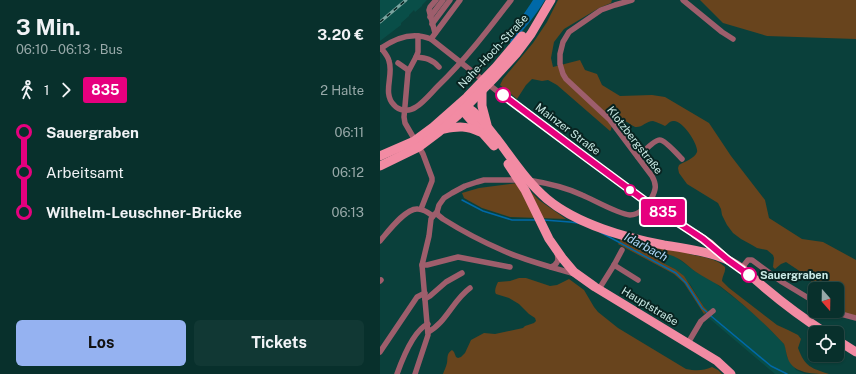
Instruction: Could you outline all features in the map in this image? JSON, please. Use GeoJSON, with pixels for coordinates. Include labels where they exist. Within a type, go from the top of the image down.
{"type":"FeatureCollection","features":[{"type":"Feature","properties":{"kind":"main road"},"geometry":{"type":"LineString","coordinates":[[540,18],[551,0]]}},
{"type":"Feature","properties":{"kind":"main road","name":"Nahe-Hoch-Straße"},"geometry":{"type":"LineString","coordinates":[[380,156],[419,138],[463,107],[482,91],[516,54],[531,34],[540,18]]}},
{"type":"Feature","properties":{"kind":"main road","name":"Nahe-Hoch-Straße"},"geometry":{"type":"LineString","coordinates":[[380,166],[419,147],[443,129],[492,71],[540,18]]}},
{"type":"Feature","properties":{"kind":"main road"},"geometry":{"type":"LineString","coordinates":[[482,91],[482,110],[487,132]]}},
{"type":"Feature","properties":{"kind":"main road"},"geometry":{"type":"LineString","coordinates":[[463,107],[479,118],[487,132],[509,160],[540,194],[559,208],[590,224],[622,235],[644,241],[720,256],[728,260]]}},
{"type":"Feature","properties":{"kind":"main road"},"geometry":{"type":"LineString","coordinates":[[443,129],[466,127],[487,132]]}},
{"type":"Feature","properties":{"kind":"main road"},"geometry":{"type":"LineString","coordinates":[[509,160],[545,232],[566,264],[578,275]]}},
{"type":"Feature","properties":{"kind":"main road"},"geometry":{"type":"LineString","coordinates":[[688,249],[699,244],[699,240],[695,234]]}},
{"type":"Feature","properties":{"kind":"main road"},"geometry":{"type":"LineString","coordinates":[[695,234],[710,244],[783,303],[816,326]]}},
{"type":"Feature","properties":{"kind":"main road","name":"Hauptstraße"},"geometry":{"type":"LineString","coordinates":[[578,275],[717,361],[731,374]]}},
{"type":"Feature","properties":{"kind":"main road"},"geometry":{"type":"LineString","coordinates":[[844,344],[856,352]]}},
{"type":"Feature","properties":{"kind":"street"},"geometry":{"type":"LineString","coordinates":[[408,70],[394,61],[381,49],[390,42],[406,36],[426,37],[433,41],[433,29],[429,10],[436,0]]}},
{"type":"Feature","properties":{"kind":"street"},"geometry":{"type":"LineString","coordinates":[[430,17],[443,0]]}},
{"type":"Feature","properties":{"kind":"street"},"geometry":{"type":"LineString","coordinates":[[433,29],[450,0]]}},
{"type":"Feature","properties":{"kind":"street"},"geometry":{"type":"LineString","coordinates":[[433,29],[456,0]]}},
{"type":"Feature","properties":{"kind":"street"},"geometry":{"type":"LineString","coordinates":[[433,29],[460,0]]}},
{"type":"Feature","properties":{"kind":"street"},"geometry":{"type":"LineString","coordinates":[[394,61],[390,68],[390,101],[400,109],[408,110],[416,108],[466,57],[511,0]]}},
{"type":"Feature","properties":{"kind":"street","name":"Klotzbergstraße"},"geometry":{"type":"LineString","coordinates":[[632,0],[615,2],[569,32],[562,42],[560,64],[561,70],[566,79],[610,120],[652,176],[656,183],[656,190],[648,203]]}},
{"type":"Feature","properties":{"kind":"street"},"geometry":{"type":"LineString","coordinates":[[683,0],[732,39]]}},
{"type":"Feature","properties":{"kind":"street"},"geometry":{"type":"LineString","coordinates":[[380,241],[403,216],[418,208],[421,209],[432,181],[432,178],[409,133],[404,117],[408,70],[415,62],[418,36]]}},
{"type":"Feature","properties":{"kind":"street","name":"Mainzer Straße"},"geometry":{"type":"LineString","coordinates":[[433,41],[497,91],[648,203],[695,234]]}},
{"type":"Feature","properties":{"kind":"street"},"geometry":{"type":"LineString","coordinates":[[416,57],[430,59],[439,67]]}},
{"type":"Feature","properties":{"kind":"street"},"geometry":{"type":"LineString","coordinates":[[638,157],[656,141],[662,140],[682,159]]}},
{"type":"Feature","properties":{"kind":"street"},"geometry":{"type":"LineString","coordinates":[[415,374],[428,332],[422,265],[435,214],[441,202],[452,193],[471,183],[484,180],[513,179],[553,185],[581,194],[621,213],[631,215],[642,211],[648,203]]}},
{"type":"Feature","properties":{"kind":"street","name":"Hauptstraße"},"geometry":{"type":"LineString","coordinates":[[421,209],[438,215],[479,240],[502,251],[526,260],[578,275]]}},
{"type":"Feature","properties":{"kind":"street"},"geometry":{"type":"LineString","coordinates":[[599,289],[622,250]]}},
{"type":"Feature","properties":{"kind":"street"},"geometry":{"type":"LineString","coordinates":[[551,267],[556,265],[558,261],[557,252]]}},
{"type":"Feature","properties":{"kind":"street"},"geometry":{"type":"LineString","coordinates":[[422,265],[428,265],[458,257],[510,267]]}},
{"type":"Feature","properties":{"kind":"street"},"geometry":{"type":"LineString","coordinates":[[741,269],[748,260],[752,260],[782,282],[808,298]]}},
{"type":"Feature","properties":{"kind":"street"},"geometry":{"type":"LineString","coordinates":[[614,265],[638,280]]}},
{"type":"Feature","properties":{"kind":"street"},"geometry":{"type":"LineString","coordinates":[[380,352],[417,297],[430,296],[446,282],[462,273]]}},
{"type":"Feature","properties":{"kind":"street"},"geometry":{"type":"LineString","coordinates":[[428,332],[439,324],[453,305],[470,288]]}},
{"type":"Feature","properties":{"kind":"street"},"geometry":{"type":"LineString","coordinates":[[688,343],[701,321],[712,312]]}},
{"type":"Feature","properties":{"kind":"street"},"geometry":{"type":"LineString","coordinates":[[844,314],[856,318]]}},
{"type":"Feature","properties":{"kind":"street"},"geometry":{"type":"LineString","coordinates":[[397,374],[416,334],[422,327],[428,324]]}},
{"type":"Feature","properties":{"kind":"shaded area"},"geometry":{"type":"Polygon","coordinates":[[[380,0],[427,0],[415,12],[414,10],[401,23],[401,25],[380,41],[380,0]]]}},
{"type":"Feature","properties":{"kind":"shaded area"},"geometry":{"type":"Polygon","coordinates":[[[558,0],[612,0],[611,3],[599,8],[564,29],[554,42],[551,58],[553,67],[580,60],[585,70],[597,74],[602,85],[620,96],[652,95],[665,97],[709,123],[731,156],[765,200],[769,218],[802,239],[823,242],[856,260],[856,320],[844,314],[844,282],[812,282],[807,276],[786,262],[775,269],[773,267],[773,255],[767,250],[757,248],[733,233],[722,215],[718,203],[687,184],[679,173],[678,168],[679,165],[689,160],[696,154],[697,149],[689,133],[677,121],[672,121],[665,126],[653,121],[635,127],[627,122],[619,121],[614,123],[610,131],[557,85],[548,80],[542,81],[532,79],[517,99],[500,85],[503,79],[533,43],[547,22],[558,0]]]}},
{"type":"Feature","properties":{"kind":"shaded area"},"geometry":{"type":"Polygon","coordinates":[[[700,0],[856,0],[856,39],[767,36],[723,23],[700,0]]]}},
{"type":"Feature","properties":{"kind":"shaded area"},"geometry":{"type":"Polygon","coordinates":[[[517,183],[527,188],[539,200],[566,219],[510,217],[482,208],[464,198],[462,193],[479,188],[517,183]]]}},
{"type":"Feature","properties":{"kind":"shaded area"},"geometry":{"type":"Polygon","coordinates":[[[622,238],[688,252],[689,254],[708,258],[721,264],[725,267],[722,281],[777,325],[798,335],[801,339],[798,348],[806,363],[813,368],[829,374],[805,372],[795,368],[788,359],[784,344],[737,300],[720,286],[699,274],[676,257],[661,254],[661,262],[675,269],[684,276],[708,311],[704,314],[684,283],[674,274],[618,244],[622,238]]]}},
{"type":"Feature","properties":{"kind":"shaded area"},"geometry":{"type":"Polygon","coordinates":[[[666,253],[676,257],[696,272],[714,282],[760,319],[784,344],[787,357],[796,370],[805,374],[775,374],[704,314],[708,311],[690,284],[675,269],[661,262],[661,254],[666,253]]]}},
{"type":"Feature","properties":{"kind":"shaded area"},"geometry":{"type":"Polygon","coordinates":[[[519,278],[526,278],[550,286],[557,285],[569,279],[584,290],[598,312],[618,328],[686,369],[699,370],[712,367],[722,374],[443,374],[448,355],[452,350],[456,357],[461,357],[465,353],[471,340],[484,333],[495,334],[523,328],[536,321],[535,318],[519,304],[509,298],[495,293],[498,282],[510,281],[519,278]]]}},
{"type":"Feature","properties":{"kind":"water"},"geometry":{"type":"Polygon","coordinates":[[[533,0],[545,0],[529,23],[511,43],[506,40],[503,41],[502,39],[523,16],[533,0]]]}},
{"type":"Feature","properties":{"kind":"waterway","name":"Idarbach"},"geometry":{"type":"LineString","coordinates":[[462,200],[483,211],[512,220],[536,220]]}},
{"type":"Feature","properties":{"kind":"waterway","name":"Idarbach"},"geometry":{"type":"LineString","coordinates":[[544,220],[578,223]]}},
{"type":"Feature","properties":{"kind":"waterway","name":"Idarbach"},"geometry":{"type":"LineString","coordinates":[[600,232],[676,273],[686,283],[702,308],[708,313]]}},
{"type":"Feature","properties":{"kind":"waterway","name":"Idarbach"},"geometry":{"type":"LineString","coordinates":[[711,316],[771,366],[787,374]]}},
{"type":"Feature","properties":{"kind":"railway"},"geometry":{"type":"LineString","coordinates":[[380,22],[406,0]]}},
{"type":"Feature","properties":{"kind":"bus line","name":"835"},"geometry":{"type":"LineString","coordinates":[[503,95],[648,203],[710,244],[728,260],[749,275]]}},
{"type":"Feature","properties":{"kind":"place","name":"Sauergraben"},"geometry":{"type":"Point","coordinates":[749,275]}}]}
